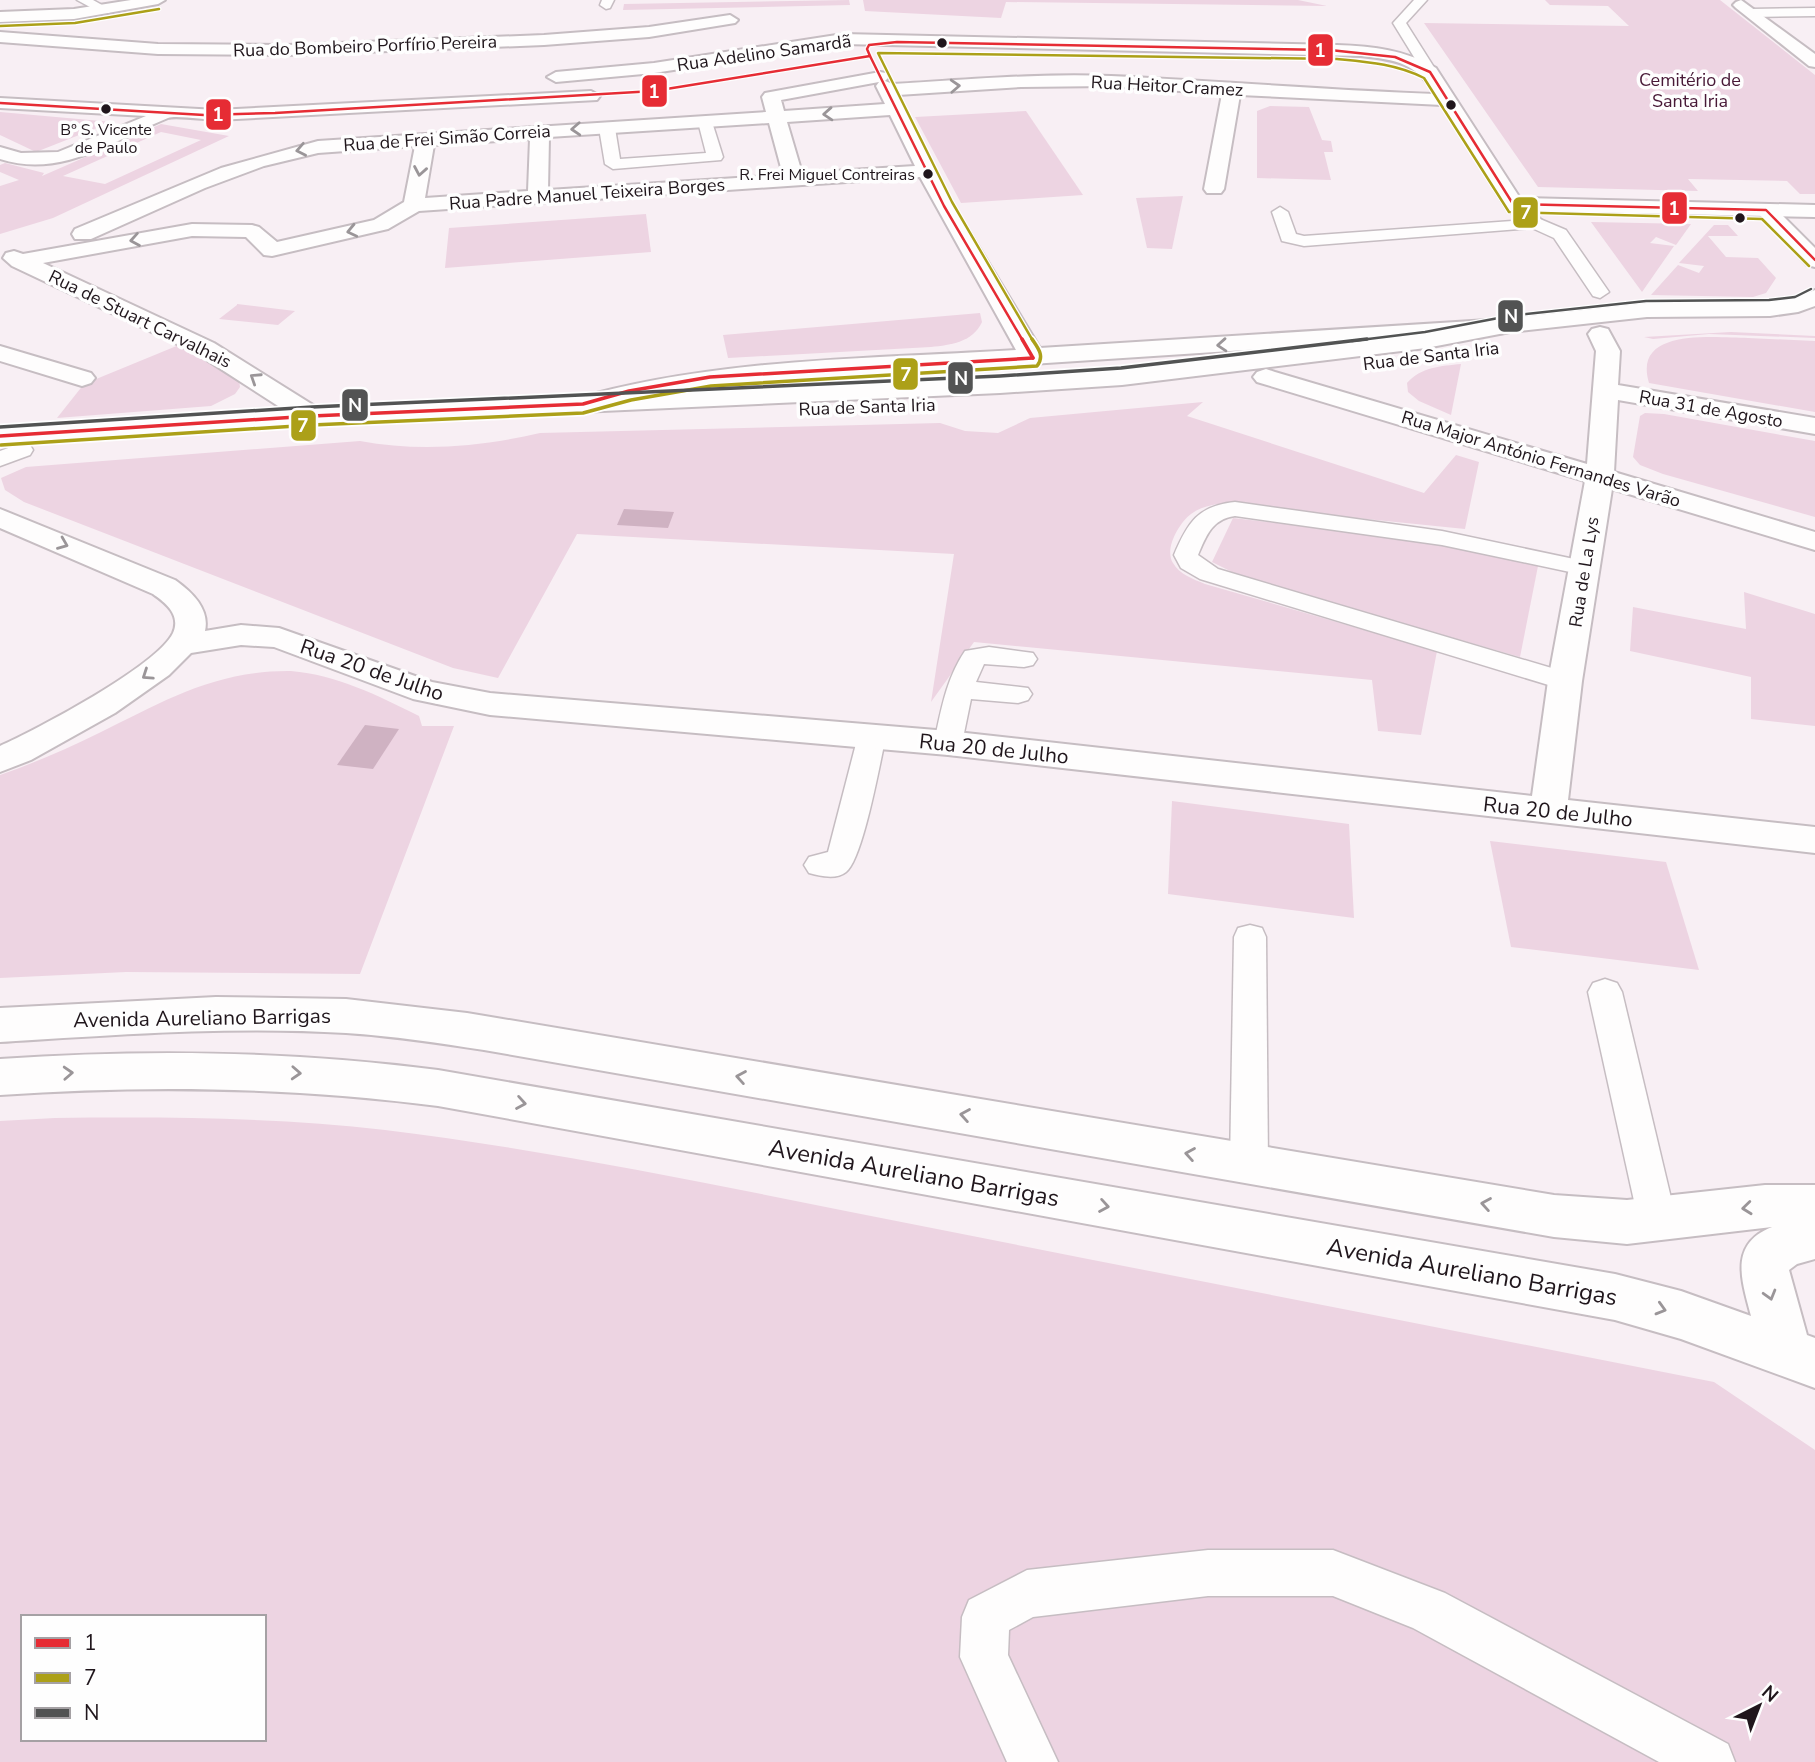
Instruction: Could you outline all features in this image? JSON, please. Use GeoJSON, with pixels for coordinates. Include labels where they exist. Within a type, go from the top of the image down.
{"type":"FeatureCollection","features":[{"type":"Feature","properties":{"kind":"street"},"geometry":{"type":"LineString","coordinates":[[0,17],[105,10],[158,0]]}},
{"type":"Feature","properties":{"kind":"street"},"geometry":{"type":"LineString","coordinates":[[1747,9],[1815,62]]}},
{"type":"Feature","properties":{"kind":"street","name":"Rua do Bombeiro Porfírio Pereira"},"geometry":{"type":"LineString","coordinates":[[0,37],[202,50],[346,48],[544,40],[649,32],[730,20]]}},
{"type":"Feature","properties":{"kind":"street"},"geometry":{"type":"LineString","coordinates":[[544,40],[556,77],[559,98]]}},
{"type":"Feature","properties":{"kind":"street","name":"Rua Adelino Samardã"},"geometry":{"type":"LineString","coordinates":[[556,77],[654,68],[824,41],[1344,50],[1399,58],[1430,72]]}},
{"type":"Feature","properties":{"kind":"street"},"geometry":{"type":"LineString","coordinates":[[902,42],[870,44],[867,48],[944,206],[1033,358]]}},
{"type":"Feature","properties":{"kind":"street"},"geometry":{"type":"LineString","coordinates":[[0,103],[230,115],[559,98],[713,83],[870,56]]}},
{"type":"Feature","properties":{"kind":"street"},"geometry":{"type":"LineString","coordinates":[[1430,72],[1518,212],[1534,223]]}},
{"type":"Feature","properties":{"kind":"street","name":"Rua Heitor Cramez"},"geometry":{"type":"LineString","coordinates":[[888,92],[1033,82],[1150,83],[1447,100]]}},
{"type":"Feature","properties":{"kind":"street"},"geometry":{"type":"LineString","coordinates":[[1214,189],[1232,89]]}},
{"type":"Feature","properties":{"kind":"street"},"geometry":{"type":"LineString","coordinates":[[794,180],[771,97],[888,92]]}},
{"type":"Feature","properties":{"kind":"street","name":"Rua de Frei Simão Correia"},"geometry":{"type":"LineString","coordinates":[[10,256],[212,178],[277,155],[318,147],[776,118],[888,92]]}},
{"type":"Feature","properties":{"kind":"street"},"geometry":{"type":"LineString","coordinates":[[530,99],[538,197]]}},
{"type":"Feature","properties":{"kind":"street"},"geometry":{"type":"LineString","coordinates":[[10,256],[192,230],[253,231],[272,250],[381,225],[414,205],[444,104]]}},
{"type":"Feature","properties":{"kind":"street"},"geometry":{"type":"LineString","coordinates":[[2,155],[30,162],[56,159],[168,113]]}},
{"type":"Feature","properties":{"kind":"street","name":"Rua Padre Manuel Teixeira Borges"},"geometry":{"type":"LineString","coordinates":[[414,205],[927,171]]}},
{"type":"Feature","properties":{"kind":"street"},"geometry":{"type":"LineString","coordinates":[[1513,204],[1815,211]]}},
{"type":"Feature","properties":{"kind":"street"},"geometry":{"type":"LineString","coordinates":[[1766,209],[1815,260]]}},
{"type":"Feature","properties":{"kind":"street","name":"Rua de Stuart Carvalhais"},"geometry":{"type":"LineString","coordinates":[[10,256],[205,348],[312,415]]}},
{"type":"Feature","properties":{"kind":"street","name":"Rua de Santa Iria"},"geometry":{"type":"LineString","coordinates":[[11,446],[312,415],[1000,385],[1122,377],[1426,341],[1510,325],[1647,310],[1813,305]]}},
{"type":"Feature","properties":{"kind":"street"},"geometry":{"type":"LineString","coordinates":[[583,404],[629,391],[710,377],[1510,325]]}},
{"type":"Feature","properties":{"kind":"street","name":"Rua de Santa Iria"},"geometry":{"type":"LineString","coordinates":[[11,446],[453,420],[1002,402],[1200,386],[1600,334],[1698,325],[1794,328]]}},
{"type":"Feature","properties":{"kind":"street","name":"Rua de La Lys"},"geometry":{"type":"LineString","coordinates":[[1548,811],[1566,681],[1600,476],[1608,351],[1600,334]]}},
{"type":"Feature","properties":{"kind":"street"},"geometry":{"type":"LineString","coordinates":[[0,353],[82,379]]}},
{"type":"Feature","properties":{"kind":"street","name":"Rua Major António Fernandes Varão"},"geometry":{"type":"LineString","coordinates":[[1266,377],[1815,541]]}},
{"type":"Feature","properties":{"kind":"street","name":"Rua 31 de Agosto"},"geometry":{"type":"LineString","coordinates":[[1607,391],[1815,426]]}},
{"type":"Feature","properties":{"kind":"street"},"geometry":{"type":"LineString","coordinates":[[0,518],[164,587],[182,601],[191,619],[188,636],[183,645],[163,664],[43,740],[0,760]]}},
{"type":"Feature","properties":{"kind":"street","name":"Rua 20 de Julho"},"geometry":{"type":"LineString","coordinates":[[183,645],[241,635],[268,636],[300,644],[398,682],[455,699],[948,743],[1815,840]]}},
{"type":"Feature","properties":{"kind":"street","name":"Avenida Aureliano Barrigas"},"geometry":{"type":"LineString","coordinates":[[0,1025],[223,1014],[303,1014],[392,1020],[484,1033],[1554,1216],[1605,1221],[1657,1219],[1765,1206],[1815,1206]]}},
{"type":"Feature","properties":{"kind":"street","name":"Avenida Aureliano Barrigas"},"geometry":{"type":"LineString","coordinates":[[0,1077],[106,1071],[233,1070],[333,1076],[438,1088],[1615,1297],[1681,1315],[1801,1358]]}},
{"type":"Feature","properties":{"kind":"street"},"geometry":{"type":"LineString","coordinates":[[1801,1358],[1765,1277],[1765,1260],[1783,1245],[1815,1237]]}},
{"type":"Feature","properties":{"kind":"lane"},"geometry":{"type":"LineString","coordinates":[[83,0],[105,10]]}},
{"type":"Feature","properties":{"kind":"lane"},"geometry":{"type":"LineString","coordinates":[[1421,0],[1398,23],[1430,72]]}},
{"type":"Feature","properties":{"kind":"lane"},"geometry":{"type":"LineString","coordinates":[[1747,9],[1813,11]]}},
{"type":"Feature","properties":{"kind":"lane"},"geometry":{"type":"LineString","coordinates":[[607,128],[612,164],[715,157],[705,122]]}},
{"type":"Feature","properties":{"kind":"lane"},"geometry":{"type":"LineString","coordinates":[[664,160],[667,188]]}},
{"type":"Feature","properties":{"kind":"lane"},"geometry":{"type":"LineString","coordinates":[[1280,212],[1288,237],[1304,241],[1534,223],[1560,234],[1600,292]]}},
{"type":"Feature","properties":{"kind":"lane"},"geometry":{"type":"LineString","coordinates":[[1566,681],[1209,574],[1190,563],[1186,555],[1208,516],[1221,510],[1235,509],[1442,538],[1584,568]]}},
{"type":"Feature","properties":{"kind":"lane"},"geometry":{"type":"LineString","coordinates":[[948,743],[959,689],[974,657],[989,655],[1024,659]]}},
{"type":"Feature","properties":{"kind":"lane"},"geometry":{"type":"LineString","coordinates":[[959,689],[1018,694]]}},
{"type":"Feature","properties":{"kind":"lane"},"geometry":{"type":"LineString","coordinates":[[820,865],[834,865],[842,856],[872,736]]}},
{"type":"Feature","properties":{"kind":"lane"},"geometry":{"type":"LineString","coordinates":[[1249,1164],[1250,937]]}},
{"type":"Feature","properties":{"kind":"lane"},"geometry":{"type":"LineString","coordinates":[[1605,992],[1657,1219]]}},
{"type":"Feature","properties":{"kind":"lane"},"geometry":{"type":"LineString","coordinates":[[1033,1762],[984,1657],[986,1617],[1027,1594],[1208,1573],[1333,1573],[1428,1610],[1710,1762]]}},
{"type":"Feature","properties":{"kind":"green space"},"geometry":{"type":"Polygon","coordinates":[[[849,0],[850,5],[623,10],[624,4],[849,0]]]}},
{"type":"Feature","properties":{"kind":"green space"},"geometry":{"type":"Polygon","coordinates":[[[863,0],[1298,0],[1327,6],[1006,2],[1001,18],[865,11],[863,0]]]}},
{"type":"Feature","properties":{"kind":"green space","name":"Cemitério de Santa Iria"},"geometry":{"type":"Polygon","coordinates":[[[1545,0],[1720,0],[1815,75],[1815,194],[1800,194],[1787,181],[1688,179],[1698,191],[1538,187],[1424,23],[1629,26],[1608,6],[1550,5],[1545,0]]]}},
{"type":"Feature","properties":{"kind":"green space"},"geometry":{"type":"Polygon","coordinates":[[[1270,106],[1309,107],[1322,140],[1331,141],[1333,152],[1324,152],[1331,180],[1257,178],[1257,111],[1270,106]]]}},
{"type":"Feature","properties":{"kind":"green space"},"geometry":{"type":"Polygon","coordinates":[[[1026,111],[1083,195],[961,203],[915,117],[1026,111]]]}},
{"type":"Feature","properties":{"kind":"green space"},"geometry":{"type":"Polygon","coordinates":[[[0,112],[112,122],[36,152],[0,135],[0,112]]]}},
{"type":"Feature","properties":{"kind":"green space"},"geometry":{"type":"Polygon","coordinates":[[[161,124],[229,136],[53,218],[0,234],[0,186],[19,180],[0,172],[0,165],[5,163],[44,173],[42,176],[161,124]],[[161,132],[63,176],[105,184],[201,140],[161,132]]]}},
{"type":"Feature","properties":{"kind":"green space"},"geometry":{"type":"Polygon","coordinates":[[[1183,196],[1172,249],[1147,248],[1136,198],[1183,196]]]}},
{"type":"Feature","properties":{"kind":"green space"},"geometry":{"type":"Polygon","coordinates":[[[646,214],[651,252],[445,268],[449,228],[646,214]]]}},
{"type":"Feature","properties":{"kind":"green space"},"geometry":{"type":"Polygon","coordinates":[[[1591,222],[1691,224],[1676,245],[1656,237],[1650,243],[1674,246],[1642,292],[1591,222]]]}},
{"type":"Feature","properties":{"kind":"green space"},"geometry":{"type":"Polygon","coordinates":[[[1714,225],[1728,225],[1738,236],[1708,236],[1726,257],[1758,258],[1776,278],[1766,293],[1753,297],[1651,295],[1678,265],[1699,273],[1704,266],[1679,263],[1714,225]]]}},
{"type":"Feature","properties":{"kind":"green space"},"geometry":{"type":"Polygon","coordinates":[[[237,305],[295,311],[278,325],[219,319],[237,305]]]}},
{"type":"Feature","properties":{"kind":"green space"},"geometry":{"type":"Polygon","coordinates":[[[980,313],[982,322],[973,334],[954,343],[931,347],[728,358],[723,335],[980,313]]]}},
{"type":"Feature","properties":{"kind":"green space"},"geometry":{"type":"Polygon","coordinates":[[[1731,332],[1815,338],[1709,334],[1653,339],[1644,337],[1731,332]]]}},
{"type":"Feature","properties":{"kind":"green space"},"geometry":{"type":"Polygon","coordinates":[[[1698,337],[1815,341],[1815,412],[1649,383],[1647,365],[1653,352],[1664,344],[1698,337]]]}},
{"type":"Feature","properties":{"kind":"green space"},"geometry":{"type":"Polygon","coordinates":[[[179,345],[239,381],[240,387],[235,394],[211,406],[57,418],[84,384],[179,345]]]}},
{"type":"Feature","properties":{"kind":"green space"},"geometry":{"type":"Polygon","coordinates":[[[1461,364],[1451,415],[1419,401],[1408,392],[1407,383],[1419,374],[1432,368],[1461,364]]]}},
{"type":"Feature","properties":{"kind":"green space"},"geometry":{"type":"Polygon","coordinates":[[[1203,402],[1187,416],[1424,493],[1456,455],[1479,462],[1465,529],[1217,504],[1197,510],[1182,523],[1170,551],[1173,563],[1179,570],[1205,584],[1437,651],[1421,735],[1378,731],[1372,680],[974,642],[931,702],[954,554],[577,534],[498,678],[453,668],[24,502],[5,490],[1,478],[26,467],[360,441],[427,447],[473,445],[540,433],[940,423],[965,431],[998,433],[1030,418],[1203,402]]]}},
{"type":"Feature","properties":{"kind":"green space"},"geometry":{"type":"Polygon","coordinates":[[[1645,413],[1664,414],[1815,441],[1815,517],[1640,465],[1633,457],[1640,416],[1645,413]]]}},
{"type":"Feature","properties":{"kind":"green space"},"geometry":{"type":"Polygon","coordinates":[[[1233,518],[1414,539],[1538,566],[1520,657],[1246,579],[1212,562],[1233,518]]]}},
{"type":"Feature","properties":{"kind":"green space"},"geometry":{"type":"Polygon","coordinates":[[[1744,592],[1815,614],[1815,726],[1751,719],[1751,677],[1630,651],[1633,607],[1746,629],[1744,592]]]}},
{"type":"Feature","properties":{"kind":"green space"},"geometry":{"type":"Polygon","coordinates":[[[291,671],[341,681],[372,694],[419,716],[422,726],[454,726],[360,974],[126,972],[0,978],[0,775],[63,750],[191,690],[238,676],[291,671]]]}},
{"type":"Feature","properties":{"kind":"green space"},"geometry":{"type":"Polygon","coordinates":[[[1172,801],[1349,824],[1354,918],[1168,894],[1172,801]]]}},
{"type":"Feature","properties":{"kind":"green space"},"geometry":{"type":"Polygon","coordinates":[[[1490,841],[1666,862],[1699,970],[1511,947],[1490,841]]]}},
{"type":"Feature","properties":{"kind":"green space"},"geometry":{"type":"Polygon","coordinates":[[[179,1118],[344,1126],[455,1139],[664,1175],[1714,1382],[1815,1450],[1815,1762],[0,1762],[0,1121],[179,1118]]]}},
{"type":"Feature","properties":{"kind":"shaded area"},"geometry":{"type":"Polygon","coordinates":[[[624,509],[674,512],[668,528],[617,525],[624,509]]]}},
{"type":"Feature","properties":{"kind":"shaded area"},"geometry":{"type":"Polygon","coordinates":[[[365,725],[399,729],[373,769],[337,765],[365,725]]]}},
{"type":"Feature","properties":{"kind":"transit line","name":"7"},"geometry":{"type":"LineString","coordinates":[[0,26],[75,23],[159,9]]}},
{"type":"Feature","properties":{"kind":"transit line","name":"1"},"geometry":{"type":"LineString","coordinates":[[1033,358],[944,206],[870,56],[867,49],[869,45],[897,42],[1330,50],[1395,57],[1430,72],[1513,204]]}},
{"type":"Feature","properties":{"kind":"transit line","name":"7"},"geometry":{"type":"LineString","coordinates":[[1,445],[312,425],[583,413],[631,400],[711,386],[1037,366],[1041,361],[1041,354],[952,202],[878,53],[884,51],[1337,59],[1384,63],[1406,69],[1424,78],[1509,212],[1762,219],[1809,266]]}},
{"type":"Feature","properties":{"kind":"transit line","name":"1"},"geometry":{"type":"LineString","coordinates":[[0,103],[204,115],[275,113],[654,91],[870,56]]}},
{"type":"Feature","properties":{"kind":"transit line","name":"1"},"geometry":{"type":"LineString","coordinates":[[1513,204],[1766,210],[1815,260]]}},
{"type":"Feature","properties":{"kind":"transit line","name":"N"},"geometry":{"type":"LineString","coordinates":[[0,427],[312,407],[1000,376],[1121,368],[1425,332],[1509,316],[1646,301],[1769,300],[1795,297],[1811,289]]}},
{"type":"Feature","properties":{"kind":"transit line","name":"1"},"geometry":{"type":"LineString","coordinates":[[0,436],[312,416],[583,404],[629,391],[710,377],[1033,358]]}},
{"type":"Feature","properties":{"kind":"place","name":"Bº S. Vicente de Paulo"},"geometry":{"type":"Point","coordinates":[106,109]}},
{"type":"Feature","properties":{"kind":"place","name":"R. Frei Miguel Contreiras"},"geometry":{"type":"Point","coordinates":[928,174]}}]}
